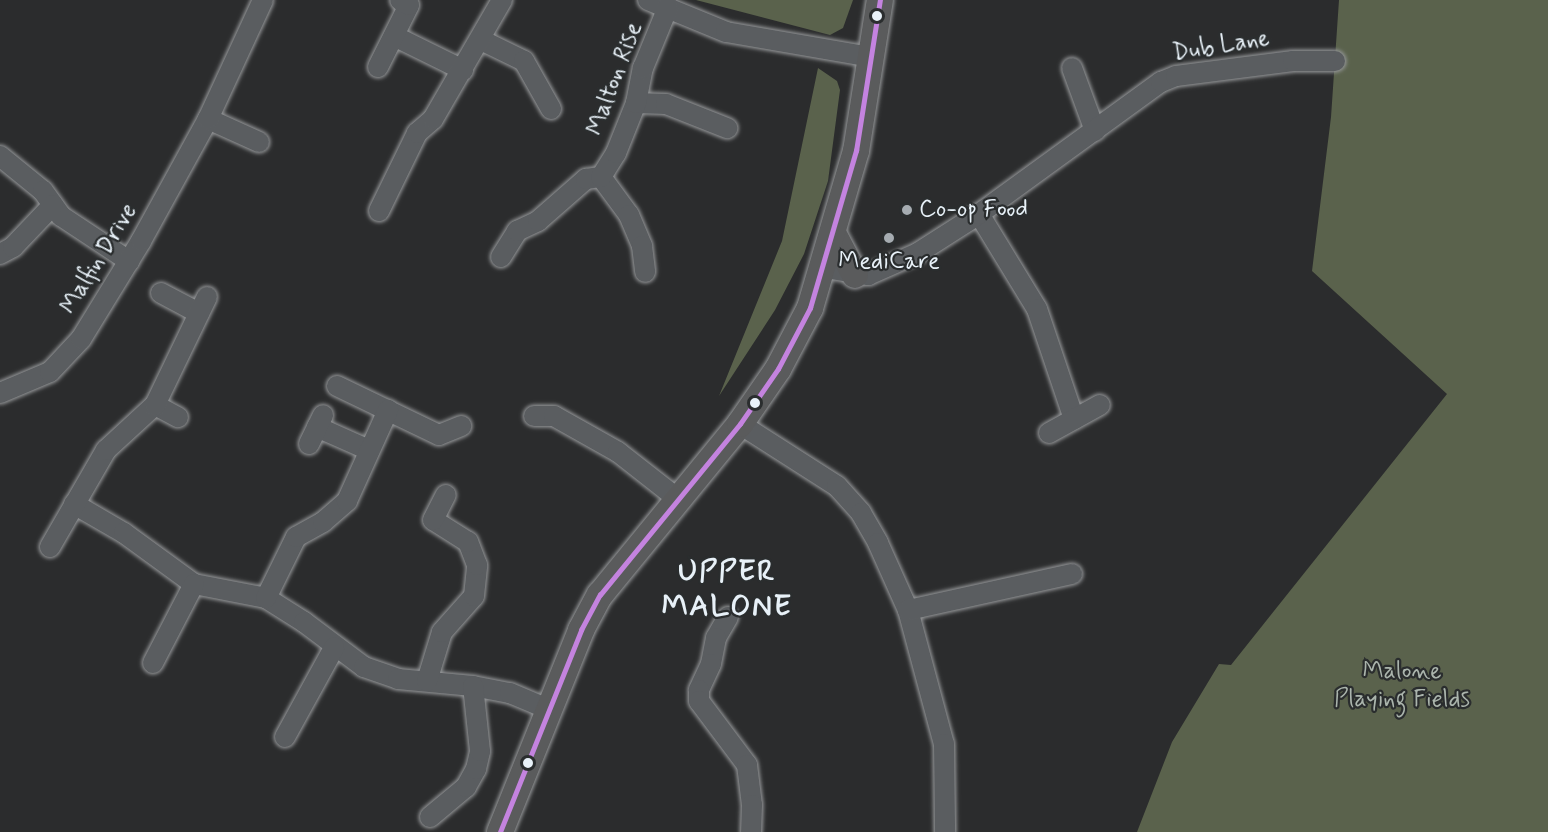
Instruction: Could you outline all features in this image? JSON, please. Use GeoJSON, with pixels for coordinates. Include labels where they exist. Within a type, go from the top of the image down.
{"type":"FeatureCollection","features":[{"type":"Feature","properties":{"kind":"main road"},"geometry":{"type":"LineString","coordinates":[[500,832],[548,709],[600,595],[740,424],[778,369],[810,308],[825,268],[856,151],[880,0]]}},
{"type":"Feature","properties":{"kind":"main road"},"geometry":{"type":"LineString","coordinates":[[834,235],[855,275]]}},
{"type":"Feature","properties":{"kind":"street","name":"Malfin Drive"},"geometry":{"type":"LineString","coordinates":[[0,393],[9,392],[50,372],[81,339],[129,261],[208,119],[262,0]]}},
{"type":"Feature","properties":{"kind":"street"},"geometry":{"type":"LineString","coordinates":[[378,68],[409,5],[400,0]]}},
{"type":"Feature","properties":{"kind":"street"},"geometry":{"type":"LineString","coordinates":[[379,211],[417,133],[433,118],[464,70],[502,0]]}},
{"type":"Feature","properties":{"kind":"street"},"geometry":{"type":"LineString","coordinates":[[648,0],[726,32],[871,57]]}},
{"type":"Feature","properties":{"kind":"street","name":"Malton Rise"},"geometry":{"type":"LineString","coordinates":[[601,177],[616,153],[636,103],[643,68],[668,7]]}},
{"type":"Feature","properties":{"kind":"street"},"geometry":{"type":"LineString","coordinates":[[394,36],[464,70]]}},
{"type":"Feature","properties":{"kind":"street"},"geometry":{"type":"LineString","coordinates":[[481,40],[524,61],[551,109]]}},
{"type":"Feature","properties":{"kind":"street","name":"Dub Lane"},"geometry":{"type":"LineString","coordinates":[[825,268],[855,275],[883,271],[980,214],[1161,82],[1176,76],[1293,61],[1335,61]]}},
{"type":"Feature","properties":{"kind":"street"},"geometry":{"type":"LineString","coordinates":[[1072,68],[1095,131]]}},
{"type":"Feature","properties":{"kind":"street"},"geometry":{"type":"LineString","coordinates":[[636,103],[666,104],[727,128]]}},
{"type":"Feature","properties":{"kind":"street"},"geometry":{"type":"LineString","coordinates":[[208,119],[260,142]]}},
{"type":"Feature","properties":{"kind":"street"},"geometry":{"type":"LineString","coordinates":[[0,156],[43,191],[61,216],[129,261]]}},
{"type":"Feature","properties":{"kind":"street"},"geometry":{"type":"LineString","coordinates":[[501,257],[517,231],[538,221],[586,179],[601,177],[629,215],[642,246],[645,272]]}},
{"type":"Feature","properties":{"kind":"street"},"geometry":{"type":"LineString","coordinates":[[0,254],[13,247],[53,205]]}},
{"type":"Feature","properties":{"kind":"street"},"geometry":{"type":"LineString","coordinates":[[980,214],[1037,309],[1074,419]]}},
{"type":"Feature","properties":{"kind":"street"},"geometry":{"type":"LineString","coordinates":[[50,547],[106,450],[155,405],[203,305],[161,293]]}},
{"type":"Feature","properties":{"kind":"street"},"geometry":{"type":"LineString","coordinates":[[337,386],[439,435],[461,426]]}},
{"type":"Feature","properties":{"kind":"street"},"geometry":{"type":"LineString","coordinates":[[155,405],[178,417]]}},
{"type":"Feature","properties":{"kind":"street"},"geometry":{"type":"LineString","coordinates":[[1049,433],[1100,405]]}},
{"type":"Feature","properties":{"kind":"street"},"geometry":{"type":"LineString","coordinates":[[266,598],[296,537],[323,522],[347,501],[388,410]]}},
{"type":"Feature","properties":{"kind":"street"},"geometry":{"type":"LineString","coordinates":[[534,416],[554,416],[618,453],[678,499]]}},
{"type":"Feature","properties":{"kind":"street"},"geometry":{"type":"LineString","coordinates":[[740,424],[837,486],[861,513],[908,610],[944,744],[945,832]]}},
{"type":"Feature","properties":{"kind":"street"},"geometry":{"type":"LineString","coordinates":[[316,429],[369,450]]}},
{"type":"Feature","properties":{"kind":"street"},"geometry":{"type":"LineString","coordinates":[[427,681],[442,632],[474,596],[477,565],[468,542],[433,520],[446,495]]}},
{"type":"Feature","properties":{"kind":"street"},"geometry":{"type":"LineString","coordinates":[[75,504],[124,533],[194,584],[266,598],[304,622],[334,648],[364,667],[398,680],[473,686],[510,693],[548,709]]}},
{"type":"Feature","properties":{"kind":"street"},"geometry":{"type":"LineString","coordinates":[[908,610],[1072,574]]}},
{"type":"Feature","properties":{"kind":"street"},"geometry":{"type":"LineString","coordinates":[[152,653],[194,584]]}},
{"type":"Feature","properties":{"kind":"street"},"geometry":{"type":"LineString","coordinates":[[728,617],[716,638],[699,701],[747,765],[753,805],[751,832]]}},
{"type":"Feature","properties":{"kind":"street"},"geometry":{"type":"LineString","coordinates":[[284,725],[334,648]]}},
{"type":"Feature","properties":{"kind":"street"},"geometry":{"type":"LineString","coordinates":[[430,817],[466,787],[476,770],[480,751],[473,686]]}},
{"type":"Feature","properties":{"kind":"green space"},"geometry":{"type":"Polygon","coordinates":[[[696,0],[853,0],[843,28],[830,35],[696,0]]]}},
{"type":"Feature","properties":{"kind":"green space","name":"Malone Playing Fields"},"geometry":{"type":"Polygon","coordinates":[[[1339,0],[1548,0],[1548,832],[1137,832],[1172,742],[1219,664],[1231,665],[1447,394],[1312,271],[1331,117],[1339,0]]]}},
{"type":"Feature","properties":{"kind":"green space"},"geometry":{"type":"Polygon","coordinates":[[[818,68],[837,81],[840,90],[828,181],[804,254],[775,310],[719,396],[782,241],[818,68]]]}},
{"type":"Feature","properties":{"kind":"transit line"},"geometry":{"type":"LineString","coordinates":[[500,832],[581,630],[600,595],[740,424],[778,369],[810,308],[856,151],[880,0]]}},
{"type":"Feature","properties":{"kind":"place","name":"Co-op Food"},"geometry":{"type":"Point","coordinates":[907,210]}},
{"type":"Feature","properties":{"kind":"place","name":"MediCare"},"geometry":{"type":"Point","coordinates":[889,238]}},
{"type":"Feature","properties":{"kind":"district","name":"UPPER MALONE"},"geometry":{"type":"Point","coordinates":[727,589]}}]}
